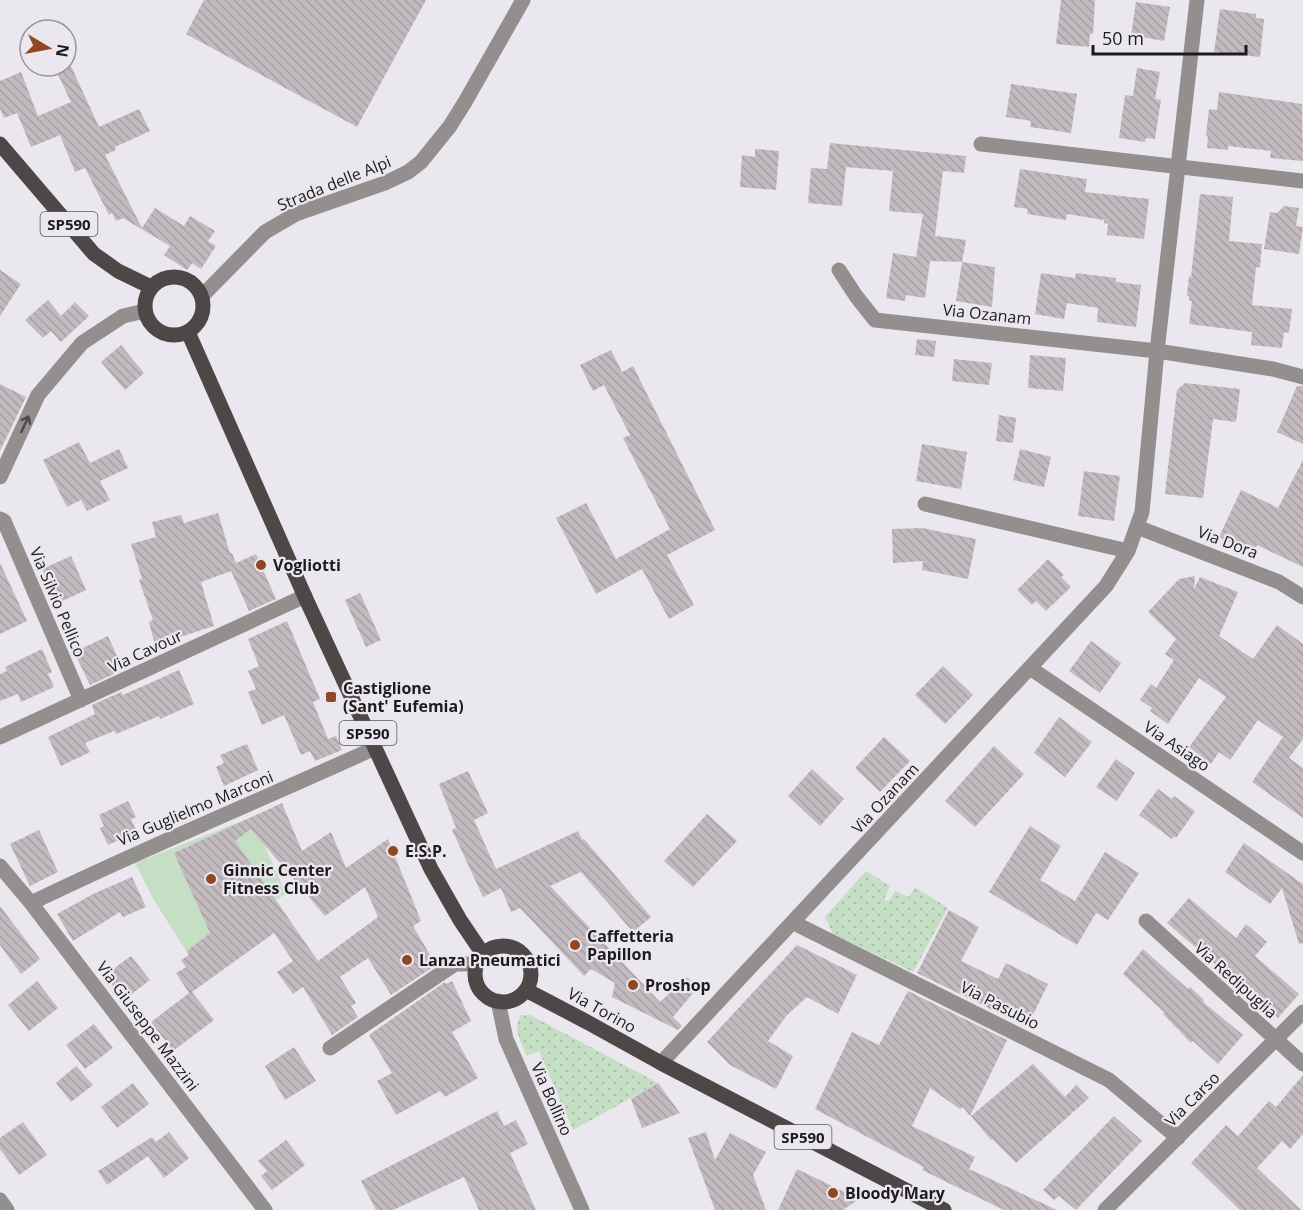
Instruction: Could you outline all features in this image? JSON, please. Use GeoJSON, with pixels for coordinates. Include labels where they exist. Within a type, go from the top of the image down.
{"type":"FeatureCollection","features":[{"type":"Feature","properties":{"kind":"main road","name":"SP590"},"geometry":{"type":"LineString","coordinates":[[0,144],[94,254],[118,271],[151,287]]}},
{"type":"Feature","properties":{"kind":"main road"},"geometry":{"type":"LineString","coordinates":[[173,276],[186,279],[196,285],[202,296],[203,310],[198,323],[188,332],[174,336],[161,332],[150,323],[145,310],[146,298],[151,287],[161,279],[173,276]]}},
{"type":"Feature","properties":{"kind":"main road","name":"SP590"},"geometry":{"type":"LineString","coordinates":[[188,332],[305,596],[431,870],[480,959],[475,972],[479,987],[490,998],[498,1001]]}},
{"type":"Feature","properties":{"kind":"main road"},"geometry":{"type":"LineString","coordinates":[[480,959],[494,947],[503,946],[519,951],[526,957],[531,974],[526,990],[518,997],[508,1001],[498,1001]]}},
{"type":"Feature","properties":{"kind":"main road","name":"Via Torino"},"geometry":{"type":"LineString","coordinates":[[526,990],[661,1064]]}},
{"type":"Feature","properties":{"kind":"main road","name":"SP590"},"geometry":{"type":"LineString","coordinates":[[661,1064],[944,1210]]}},
{"type":"Feature","properties":{"kind":"street","name":"Strada delle Alpi"},"geometry":{"type":"LineString","coordinates":[[202,296],[265,232],[296,214],[385,183],[408,172],[421,162],[450,126],[523,0]]}},
{"type":"Feature","properties":{"kind":"street","name":"Via Ozanam"},"geometry":{"type":"LineString","coordinates":[[661,1064],[1107,586],[1128,551],[1142,512],[1156,351],[1197,0]]}},
{"type":"Feature","properties":{"kind":"street"},"geometry":{"type":"LineString","coordinates":[[981,144],[1303,181]]}},
{"type":"Feature","properties":{"kind":"street","name":"Via Ozanam"},"geometry":{"type":"LineString","coordinates":[[839,270],[875,320],[1156,351],[1273,369],[1303,377]]}},
{"type":"Feature","properties":{"kind":"street"},"geometry":{"type":"LineString","coordinates":[[0,477],[38,395],[82,343],[123,316],[145,310]]}},
{"type":"Feature","properties":{"kind":"street"},"geometry":{"type":"LineString","coordinates":[[925,504],[1128,551]]}},
{"type":"Feature","properties":{"kind":"street","name":"Via Silvio Pellico"},"geometry":{"type":"LineString","coordinates":[[0,519],[4,521],[81,700]]}},
{"type":"Feature","properties":{"kind":"street","name":"Via Dora"},"geometry":{"type":"LineString","coordinates":[[1137,527],[1279,582],[1303,597]]}},
{"type":"Feature","properties":{"kind":"street","name":"Via Cavour"},"geometry":{"type":"LineString","coordinates":[[0,737],[305,596]]}},
{"type":"Feature","properties":{"kind":"street","name":"Via Asiago"},"geometry":{"type":"LineString","coordinates":[[1030,668],[1303,853]]}},
{"type":"Feature","properties":{"kind":"street","name":"Via Guglielmo Marconi"},"geometry":{"type":"LineString","coordinates":[[31,903],[117,862],[375,748]]}},
{"type":"Feature","properties":{"kind":"street","name":"Via Giuseppe Mazzini"},"geometry":{"type":"LineString","coordinates":[[0,866],[31,903],[266,1210]]}},
{"type":"Feature","properties":{"kind":"street","name":"Via Redipuglia"},"geometry":{"type":"LineString","coordinates":[[1146,921],[1303,1064]]}},
{"type":"Feature","properties":{"kind":"street","name":"Via Pasubio"},"geometry":{"type":"LineString","coordinates":[[794,923],[1109,1080],[1178,1138]]}},
{"type":"Feature","properties":{"kind":"street"},"geometry":{"type":"LineString","coordinates":[[330,1048],[455,964],[480,959]]}},
{"type":"Feature","properties":{"kind":"street","name":"Via Bollino"},"geometry":{"type":"LineString","coordinates":[[498,1001],[506,1039],[582,1210]]}},
{"type":"Feature","properties":{"kind":"street","name":"Via Carso"},"geometry":{"type":"LineString","coordinates":[[1105,1210],[1303,1012]]}},
{"type":"Feature","properties":{"kind":"street"},"geometry":{"type":"LineString","coordinates":[[0,1200],[7,1210]]}},
{"type":"Feature","properties":{"kind":"green space","name":"Ginnic Center Fitness Club"},"geometry":{"type":"Polygon","coordinates":[[[252,817],[286,894],[262,908],[192,960],[155,902],[135,863],[252,817]]]}},
{"type":"Feature","properties":{"kind":"green space"},"geometry":{"type":"Polygon","coordinates":[[[866,871],[890,886],[884,900],[889,901],[895,891],[909,897],[915,887],[948,908],[913,972],[833,934],[825,917],[866,871]]]}},
{"type":"Feature","properties":{"kind":"green space"},"geometry":{"type":"Polygon","coordinates":[[[521,1015],[530,1015],[658,1083],[573,1130],[539,1051],[527,1056],[517,1031],[521,1015]]]}},
{"type":"Feature","properties":{"kind":"building"},"geometry":{"type":"Polygon","coordinates":[[[204,0],[426,0],[357,127],[186,34],[204,0]]]}},
{"type":"Feature","properties":{"kind":"building"},"geometry":{"type":"Polygon","coordinates":[[[1061,0],[1095,0],[1093,34],[1090,34],[1089,47],[1056,44],[1061,0]]]}},
{"type":"Feature","properties":{"kind":"building"},"geometry":{"type":"Polygon","coordinates":[[[1136,2],[1170,7],[1164,41],[1131,35],[1136,2]]]}},
{"type":"Feature","properties":{"kind":"building"},"geometry":{"type":"Polygon","coordinates":[[[1220,9],[1256,14],[1256,18],[1264,19],[1260,57],[1214,52],[1220,9]]]}},
{"type":"Feature","properties":{"kind":"building"},"geometry":{"type":"Polygon","coordinates":[[[1137,68],[1160,72],[1155,99],[1161,100],[1155,139],[1146,138],[1145,142],[1119,138],[1125,95],[1133,96],[1137,68]]]}},
{"type":"Feature","properties":{"kind":"building"},"geometry":{"type":"Polygon","coordinates":[[[18,73],[18,78],[23,78],[38,116],[71,102],[60,78],[77,78],[99,127],[139,109],[150,131],[115,147],[116,150],[105,155],[142,228],[155,208],[184,226],[190,216],[215,231],[208,241],[216,246],[201,269],[192,263],[187,270],[164,255],[170,246],[123,218],[116,221],[112,213],[109,215],[85,168],[75,172],[60,135],[31,147],[17,113],[4,118],[0,109],[0,81],[18,73]]]}},
{"type":"Feature","properties":{"kind":"building"},"geometry":{"type":"Polygon","coordinates":[[[1011,84],[1077,94],[1071,133],[1030,127],[1031,121],[1006,117],[1011,84]]]}},
{"type":"Feature","properties":{"kind":"building"},"geometry":{"type":"Polygon","coordinates":[[[1219,92],[1302,104],[1303,161],[1270,158],[1271,151],[1228,146],[1228,150],[1207,148],[1209,109],[1217,110],[1219,92]]]}},
{"type":"Feature","properties":{"kind":"building"},"geometry":{"type":"Polygon","coordinates":[[[830,143],[966,156],[964,173],[943,171],[935,236],[966,240],[962,262],[930,261],[925,298],[906,295],[905,301],[886,298],[893,253],[916,257],[923,214],[889,211],[893,171],[846,167],[842,206],[808,203],[811,168],[827,169],[830,143]]]}},
{"type":"Feature","properties":{"kind":"building"},"geometry":{"type":"Polygon","coordinates":[[[755,149],[779,151],[776,190],[740,187],[742,155],[755,157],[755,149]]]}},
{"type":"Feature","properties":{"kind":"building"},"geometry":{"type":"Polygon","coordinates":[[[1020,169],[1087,179],[1085,192],[1149,199],[1144,239],[1107,235],[1108,224],[1104,223],[1104,220],[1067,214],[1066,220],[1027,214],[1028,209],[1014,207],[1020,169]]]}},
{"type":"Feature","properties":{"kind":"building"},"geometry":{"type":"Polygon","coordinates":[[[1200,194],[1233,197],[1229,241],[1262,244],[1260,268],[1256,267],[1252,305],[1292,309],[1289,333],[1284,332],[1282,348],[1251,345],[1252,332],[1189,324],[1192,301],[1187,296],[1200,194]]]}},
{"type":"Feature","properties":{"kind":"building"},"geometry":{"type":"Polygon","coordinates":[[[1284,206],[1299,208],[1296,226],[1303,227],[1299,254],[1264,249],[1270,212],[1277,213],[1284,206]]]}},
{"type":"Feature","properties":{"kind":"building"},"geometry":{"type":"Polygon","coordinates":[[[962,262],[995,267],[992,307],[956,301],[962,262]]]}},
{"type":"Feature","properties":{"kind":"building"},"geometry":{"type":"Polygon","coordinates":[[[0,270],[21,284],[0,316],[0,270]]]}},
{"type":"Feature","properties":{"kind":"building"},"geometry":{"type":"Polygon","coordinates":[[[1041,273],[1075,278],[1076,273],[1116,278],[1116,282],[1141,285],[1136,327],[1097,322],[1098,308],[1067,303],[1064,319],[1035,314],[1041,273]]]}},
{"type":"Feature","properties":{"kind":"building"},"geometry":{"type":"Polygon","coordinates":[[[48,300],[61,316],[75,302],[89,316],[61,342],[51,331],[43,338],[25,320],[48,300]]]}},
{"type":"Feature","properties":{"kind":"building"},"geometry":{"type":"Polygon","coordinates":[[[917,339],[936,341],[934,357],[915,355],[917,339]]]}},
{"type":"Feature","properties":{"kind":"building"},"geometry":{"type":"Polygon","coordinates":[[[121,345],[144,373],[125,390],[101,362],[121,345]]]}},
{"type":"Feature","properties":{"kind":"building"},"geometry":{"type":"Polygon","coordinates":[[[611,350],[622,372],[633,366],[715,530],[667,555],[694,605],[669,619],[642,569],[596,594],[556,518],[586,503],[616,559],[670,529],[623,438],[630,435],[604,385],[593,391],[580,365],[611,350]]]}},
{"type":"Feature","properties":{"kind":"building"},"geometry":{"type":"Polygon","coordinates":[[[1030,355],[1066,358],[1063,391],[1028,388],[1030,355]]]}},
{"type":"Feature","properties":{"kind":"building"},"geometry":{"type":"Polygon","coordinates":[[[954,359],[992,363],[989,385],[952,381],[954,359]]]}},
{"type":"Feature","properties":{"kind":"building"},"geometry":{"type":"Polygon","coordinates":[[[1185,383],[1240,389],[1236,422],[1213,419],[1203,498],[1165,494],[1177,390],[1185,383]]]}},
{"type":"Feature","properties":{"kind":"building"},"geometry":{"type":"Polygon","coordinates":[[[0,384],[26,397],[0,451],[0,384]]]}},
{"type":"Feature","properties":{"kind":"building"},"geometry":{"type":"Polygon","coordinates":[[[1297,386],[1303,386],[1303,444],[1277,432],[1297,386]]]}},
{"type":"Feature","properties":{"kind":"building"},"geometry":{"type":"Polygon","coordinates":[[[999,415],[1016,418],[1013,443],[996,441],[999,415]]]}},
{"type":"Feature","properties":{"kind":"building"},"geometry":{"type":"Polygon","coordinates":[[[79,442],[90,463],[119,449],[128,468],[100,481],[110,500],[87,511],[81,500],[67,507],[43,460],[79,442]]]}},
{"type":"Feature","properties":{"kind":"building"},"geometry":{"type":"Polygon","coordinates":[[[922,444],[967,452],[961,489],[916,481],[922,444]]]}},
{"type":"Feature","properties":{"kind":"building"},"geometry":{"type":"Polygon","coordinates":[[[1020,449],[1051,457],[1044,487],[1013,480],[1020,449]]]}},
{"type":"Feature","properties":{"kind":"building"},"geometry":{"type":"Polygon","coordinates":[[[1303,460],[1303,567],[1257,545],[1253,553],[1219,537],[1241,490],[1278,508],[1303,460]]]}},
{"type":"Feature","properties":{"kind":"building"},"geometry":{"type":"Polygon","coordinates":[[[1084,471],[1120,476],[1114,521],[1078,516],[1084,471]]]}},
{"type":"Feature","properties":{"kind":"building"},"geometry":{"type":"Polygon","coordinates":[[[218,513],[230,553],[236,563],[256,554],[276,599],[249,611],[231,571],[201,582],[214,626],[155,645],[149,622],[153,620],[139,580],[142,579],[131,544],[156,537],[152,522],[181,515],[184,523],[218,513]]]}},
{"type":"Feature","properties":{"kind":"building"},"geometry":{"type":"Polygon","coordinates":[[[922,528],[976,539],[968,579],[922,570],[923,561],[893,563],[892,529],[922,528]]]}},
{"type":"Feature","properties":{"kind":"building"},"geometry":{"type":"Polygon","coordinates":[[[71,556],[86,590],[58,603],[42,569],[71,556]]]}},
{"type":"Feature","properties":{"kind":"building"},"geometry":{"type":"Polygon","coordinates":[[[1048,559],[1064,575],[1061,577],[1071,587],[1046,611],[1036,601],[1032,605],[1017,590],[1048,559]]]}},
{"type":"Feature","properties":{"kind":"building"},"geometry":{"type":"Polygon","coordinates":[[[0,563],[27,621],[0,634],[0,563]]]}},
{"type":"Feature","properties":{"kind":"building"},"geometry":{"type":"Polygon","coordinates":[[[1195,576],[1194,589],[1200,577],[1238,592],[1219,636],[1253,659],[1277,625],[1303,644],[1303,739],[1289,758],[1303,768],[1303,818],[1252,782],[1283,737],[1258,720],[1230,760],[1219,752],[1211,764],[1189,747],[1226,697],[1199,678],[1168,724],[1150,711],[1152,708],[1140,700],[1151,684],[1156,688],[1174,660],[1165,654],[1176,639],[1148,612],[1179,579],[1195,576]]]}},
{"type":"Feature","properties":{"kind":"building"},"geometry":{"type":"Polygon","coordinates":[[[360,593],[381,640],[366,647],[345,600],[360,593]]]}},
{"type":"Feature","properties":{"kind":"building"},"geometry":{"type":"Polygon","coordinates":[[[287,621],[320,699],[313,702],[328,739],[336,736],[342,750],[315,761],[310,751],[301,755],[284,715],[262,725],[248,692],[256,689],[248,671],[259,666],[248,639],[287,621]]]}},
{"type":"Feature","properties":{"kind":"building"},"geometry":{"type":"Polygon","coordinates":[[[108,636],[120,663],[111,667],[114,674],[90,685],[74,652],[108,636]]]}},
{"type":"Feature","properties":{"kind":"building"},"geometry":{"type":"Polygon","coordinates":[[[1091,641],[1121,663],[1100,693],[1069,671],[1091,641]]]}},
{"type":"Feature","properties":{"kind":"building"},"geometry":{"type":"Polygon","coordinates":[[[42,649],[52,672],[48,674],[54,687],[21,702],[18,694],[0,701],[0,674],[7,671],[5,667],[42,649]]]}},
{"type":"Feature","properties":{"kind":"building"},"geometry":{"type":"Polygon","coordinates":[[[943,666],[973,695],[945,724],[915,695],[943,666]]]}},
{"type":"Feature","properties":{"kind":"building"},"geometry":{"type":"Polygon","coordinates":[[[179,670],[194,704],[160,719],[159,716],[116,734],[114,731],[85,743],[90,752],[61,766],[48,737],[95,714],[92,705],[121,692],[123,695],[179,670]]]}},
{"type":"Feature","properties":{"kind":"building"},"geometry":{"type":"Polygon","coordinates":[[[1059,717],[1092,742],[1065,777],[1034,753],[1059,717]]]}},
{"type":"Feature","properties":{"kind":"building"},"geometry":{"type":"Polygon","coordinates":[[[884,737],[910,761],[880,792],[855,768],[884,737]]]}},
{"type":"Feature","properties":{"kind":"building"},"geometry":{"type":"Polygon","coordinates":[[[247,744],[258,770],[224,786],[216,767],[224,763],[220,755],[247,744]]]}},
{"type":"Feature","properties":{"kind":"building"},"geometry":{"type":"Polygon","coordinates":[[[994,746],[1024,774],[975,827],[945,801],[994,746]]]}},
{"type":"Feature","properties":{"kind":"building"},"geometry":{"type":"Polygon","coordinates":[[[1116,759],[1135,773],[1117,801],[1096,787],[1116,759]]]}},
{"type":"Feature","properties":{"kind":"building"},"geometry":{"type":"Polygon","coordinates":[[[812,769],[844,799],[820,826],[788,796],[812,769]]]}},
{"type":"Feature","properties":{"kind":"building"},"geometry":{"type":"Polygon","coordinates":[[[468,771],[488,813],[474,820],[496,869],[578,831],[582,840],[584,839],[651,917],[633,932],[581,872],[550,886],[660,1002],[687,977],[698,987],[673,1017],[682,1026],[678,1030],[612,997],[615,983],[591,969],[584,976],[520,908],[511,912],[501,888],[483,897],[452,830],[456,828],[439,784],[468,771]]]}},
{"type":"Feature","properties":{"kind":"building"},"geometry":{"type":"Polygon","coordinates":[[[1158,789],[1172,799],[1174,796],[1195,811],[1176,838],[1174,836],[1172,839],[1139,815],[1158,789]]]}},
{"type":"Feature","properties":{"kind":"building"},"geometry":{"type":"Polygon","coordinates":[[[128,801],[136,817],[131,819],[137,832],[108,845],[100,828],[104,826],[99,815],[128,801]]]}},
{"type":"Feature","properties":{"kind":"building"},"geometry":{"type":"Polygon","coordinates":[[[282,803],[302,851],[331,832],[346,868],[388,839],[421,921],[413,926],[436,965],[391,995],[368,958],[340,977],[356,1003],[351,1006],[358,1017],[332,1035],[303,987],[293,994],[277,972],[293,961],[274,933],[192,992],[214,1020],[173,1051],[151,1022],[189,993],[176,973],[186,967],[181,960],[189,955],[187,951],[210,933],[174,853],[282,803]],[[251,829],[235,841],[318,961],[378,917],[365,887],[325,916],[251,829]]]}},
{"type":"Feature","properties":{"kind":"building"},"geometry":{"type":"Polygon","coordinates":[[[707,814],[737,841],[693,887],[664,861],[707,814]]]}},
{"type":"Feature","properties":{"kind":"building"},"geometry":{"type":"Polygon","coordinates":[[[1030,826],[1061,846],[1040,880],[1075,901],[1105,852],[1139,873],[1108,920],[1096,913],[1077,945],[989,892],[1030,826]]]}},
{"type":"Feature","properties":{"kind":"building"},"geometry":{"type":"Polygon","coordinates":[[[39,830],[58,872],[30,886],[10,844],[39,830]]]}},
{"type":"Feature","properties":{"kind":"building"},"geometry":{"type":"Polygon","coordinates":[[[1244,843],[1303,884],[1303,943],[1299,944],[1282,888],[1270,904],[1225,872],[1244,843]]]}},
{"type":"Feature","properties":{"kind":"building"},"geometry":{"type":"Polygon","coordinates":[[[132,877],[146,907],[123,917],[120,912],[73,941],[57,914],[93,894],[132,877]]]}},
{"type":"Feature","properties":{"kind":"building"},"geometry":{"type":"Polygon","coordinates":[[[1189,898],[1236,938],[1246,924],[1267,942],[1255,956],[1299,994],[1278,1018],[1167,923],[1189,898]]]}},
{"type":"Feature","properties":{"kind":"building"},"geometry":{"type":"Polygon","coordinates":[[[0,906],[40,959],[21,974],[0,945],[0,906]]]}},
{"type":"Feature","properties":{"kind":"building"},"geometry":{"type":"Polygon","coordinates":[[[949,910],[979,927],[961,961],[998,979],[1006,963],[1048,984],[1027,1027],[917,973],[949,910]]]}},
{"type":"Feature","properties":{"kind":"building"},"geometry":{"type":"Polygon","coordinates":[[[797,945],[857,975],[838,1014],[807,997],[787,1015],[768,1041],[793,1056],[776,1089],[730,1065],[707,1042],[797,945]]]}},
{"type":"Feature","properties":{"kind":"building"},"geometry":{"type":"Polygon","coordinates":[[[1143,949],[1188,989],[1190,987],[1204,1000],[1203,1002],[1243,1035],[1218,1064],[1193,1041],[1191,1043],[1163,1014],[1165,1013],[1123,974],[1143,949]]]}},
{"type":"Feature","properties":{"kind":"building"},"geometry":{"type":"Polygon","coordinates":[[[131,956],[150,980],[124,1000],[105,975],[131,956]]]}},
{"type":"Feature","properties":{"kind":"building"},"geometry":{"type":"Polygon","coordinates":[[[37,981],[58,1008],[29,1031],[8,1005],[37,981]]]}},
{"type":"Feature","properties":{"kind":"building"},"geometry":{"type":"Polygon","coordinates":[[[452,981],[471,1021],[452,1032],[478,1078],[445,1097],[440,1091],[396,1115],[377,1081],[392,1073],[369,1035],[445,982],[446,984],[452,981]]]}},
{"type":"Feature","properties":{"kind":"building"},"geometry":{"type":"Polygon","coordinates":[[[908,991],[1007,1040],[970,1116],[963,1107],[960,1109],[930,1088],[912,1126],[975,1157],[969,1169],[1057,1210],[1004,1210],[922,1170],[924,1167],[815,1109],[852,1032],[879,1045],[908,991]]]}},
{"type":"Feature","properties":{"kind":"building"},"geometry":{"type":"Polygon","coordinates":[[[94,1024],[113,1048],[85,1069],[66,1045],[94,1024]]]}},
{"type":"Feature","properties":{"kind":"building"},"geometry":{"type":"Polygon","coordinates":[[[294,1047],[316,1081],[285,1100],[265,1066],[294,1047]]]}},
{"type":"Feature","properties":{"kind":"building"},"geometry":{"type":"Polygon","coordinates":[[[1033,1064],[1065,1097],[1076,1085],[1089,1098],[1016,1163],[991,1140],[971,1116],[1033,1064]]]}},
{"type":"Feature","properties":{"kind":"building"},"geometry":{"type":"Polygon","coordinates":[[[76,1066],[93,1085],[71,1102],[56,1083],[76,1066]]]}},
{"type":"Feature","properties":{"kind":"building"},"geometry":{"type":"Polygon","coordinates":[[[1303,1075],[1303,1134],[1290,1149],[1282,1141],[1257,1168],[1301,1210],[1240,1210],[1191,1163],[1226,1125],[1238,1136],[1269,1101],[1276,1107],[1303,1075]]]}},
{"type":"Feature","properties":{"kind":"building"},"geometry":{"type":"Polygon","coordinates":[[[133,1083],[149,1104],[117,1128],[101,1107],[133,1083]]]}},
{"type":"Feature","properties":{"kind":"building"},"geometry":{"type":"Polygon","coordinates":[[[658,1083],[680,1113],[642,1128],[631,1099],[658,1083]]]}},
{"type":"Feature","properties":{"kind":"building"},"geometry":{"type":"Polygon","coordinates":[[[497,1111],[504,1126],[516,1120],[528,1144],[510,1153],[536,1210],[479,1210],[464,1177],[393,1210],[376,1210],[361,1181],[497,1111]]]}},
{"type":"Feature","properties":{"kind":"building"},"geometry":{"type":"Polygon","coordinates":[[[1114,1116],[1142,1141],[1076,1210],[1059,1196],[1054,1200],[1043,1190],[1114,1116]]]}},
{"type":"Feature","properties":{"kind":"building"},"geometry":{"type":"Polygon","coordinates":[[[23,1122],[47,1155],[19,1175],[0,1149],[0,1138],[23,1122]]]}},
{"type":"Feature","properties":{"kind":"building"},"geometry":{"type":"Polygon","coordinates":[[[169,1132],[189,1158],[164,1178],[148,1156],[107,1185],[98,1171],[152,1137],[156,1142],[169,1132]]]}},
{"type":"Feature","properties":{"kind":"building"},"geometry":{"type":"Polygon","coordinates":[[[706,1132],[715,1160],[730,1133],[766,1152],[753,1175],[766,1210],[715,1210],[688,1138],[706,1132]]]}},
{"type":"Feature","properties":{"kind":"building"},"geometry":{"type":"Polygon","coordinates":[[[286,1140],[305,1165],[272,1190],[261,1176],[267,1171],[258,1161],[286,1140]]]}},
{"type":"Feature","properties":{"kind":"building"},"geometry":{"type":"Polygon","coordinates":[[[797,1169],[859,1199],[843,1210],[778,1210],[797,1169]]]}},
{"type":"Feature","properties":{"kind":"place","name":"Vogliotti"},"geometry":{"type":"Point","coordinates":[261,565]}},
{"type":"Feature","properties":{"kind":"place","name":"Castiglione (Sant' Eufemia)"},"geometry":{"type":"Point","coordinates":[331,697]}},
{"type":"Feature","properties":{"kind":"place","name":"E.S.P."},"geometry":{"type":"Point","coordinates":[393,851]}},
{"type":"Feature","properties":{"kind":"place","name":"Ginnic Center Fitness Club"},"geometry":{"type":"Point","coordinates":[211,879]}},
{"type":"Feature","properties":{"kind":"place","name":"Caffetteria Papillon"},"geometry":{"type":"Point","coordinates":[575,945]}},
{"type":"Feature","properties":{"kind":"place","name":"Lanza Pneumatici"},"geometry":{"type":"Point","coordinates":[407,960]}},
{"type":"Feature","properties":{"kind":"place","name":"Proshop"},"geometry":{"type":"Point","coordinates":[633,985]}},
{"type":"Feature","properties":{"kind":"place","name":"Bloody Mary"},"geometry":{"type":"Point","coordinates":[833,1193]}}]}
